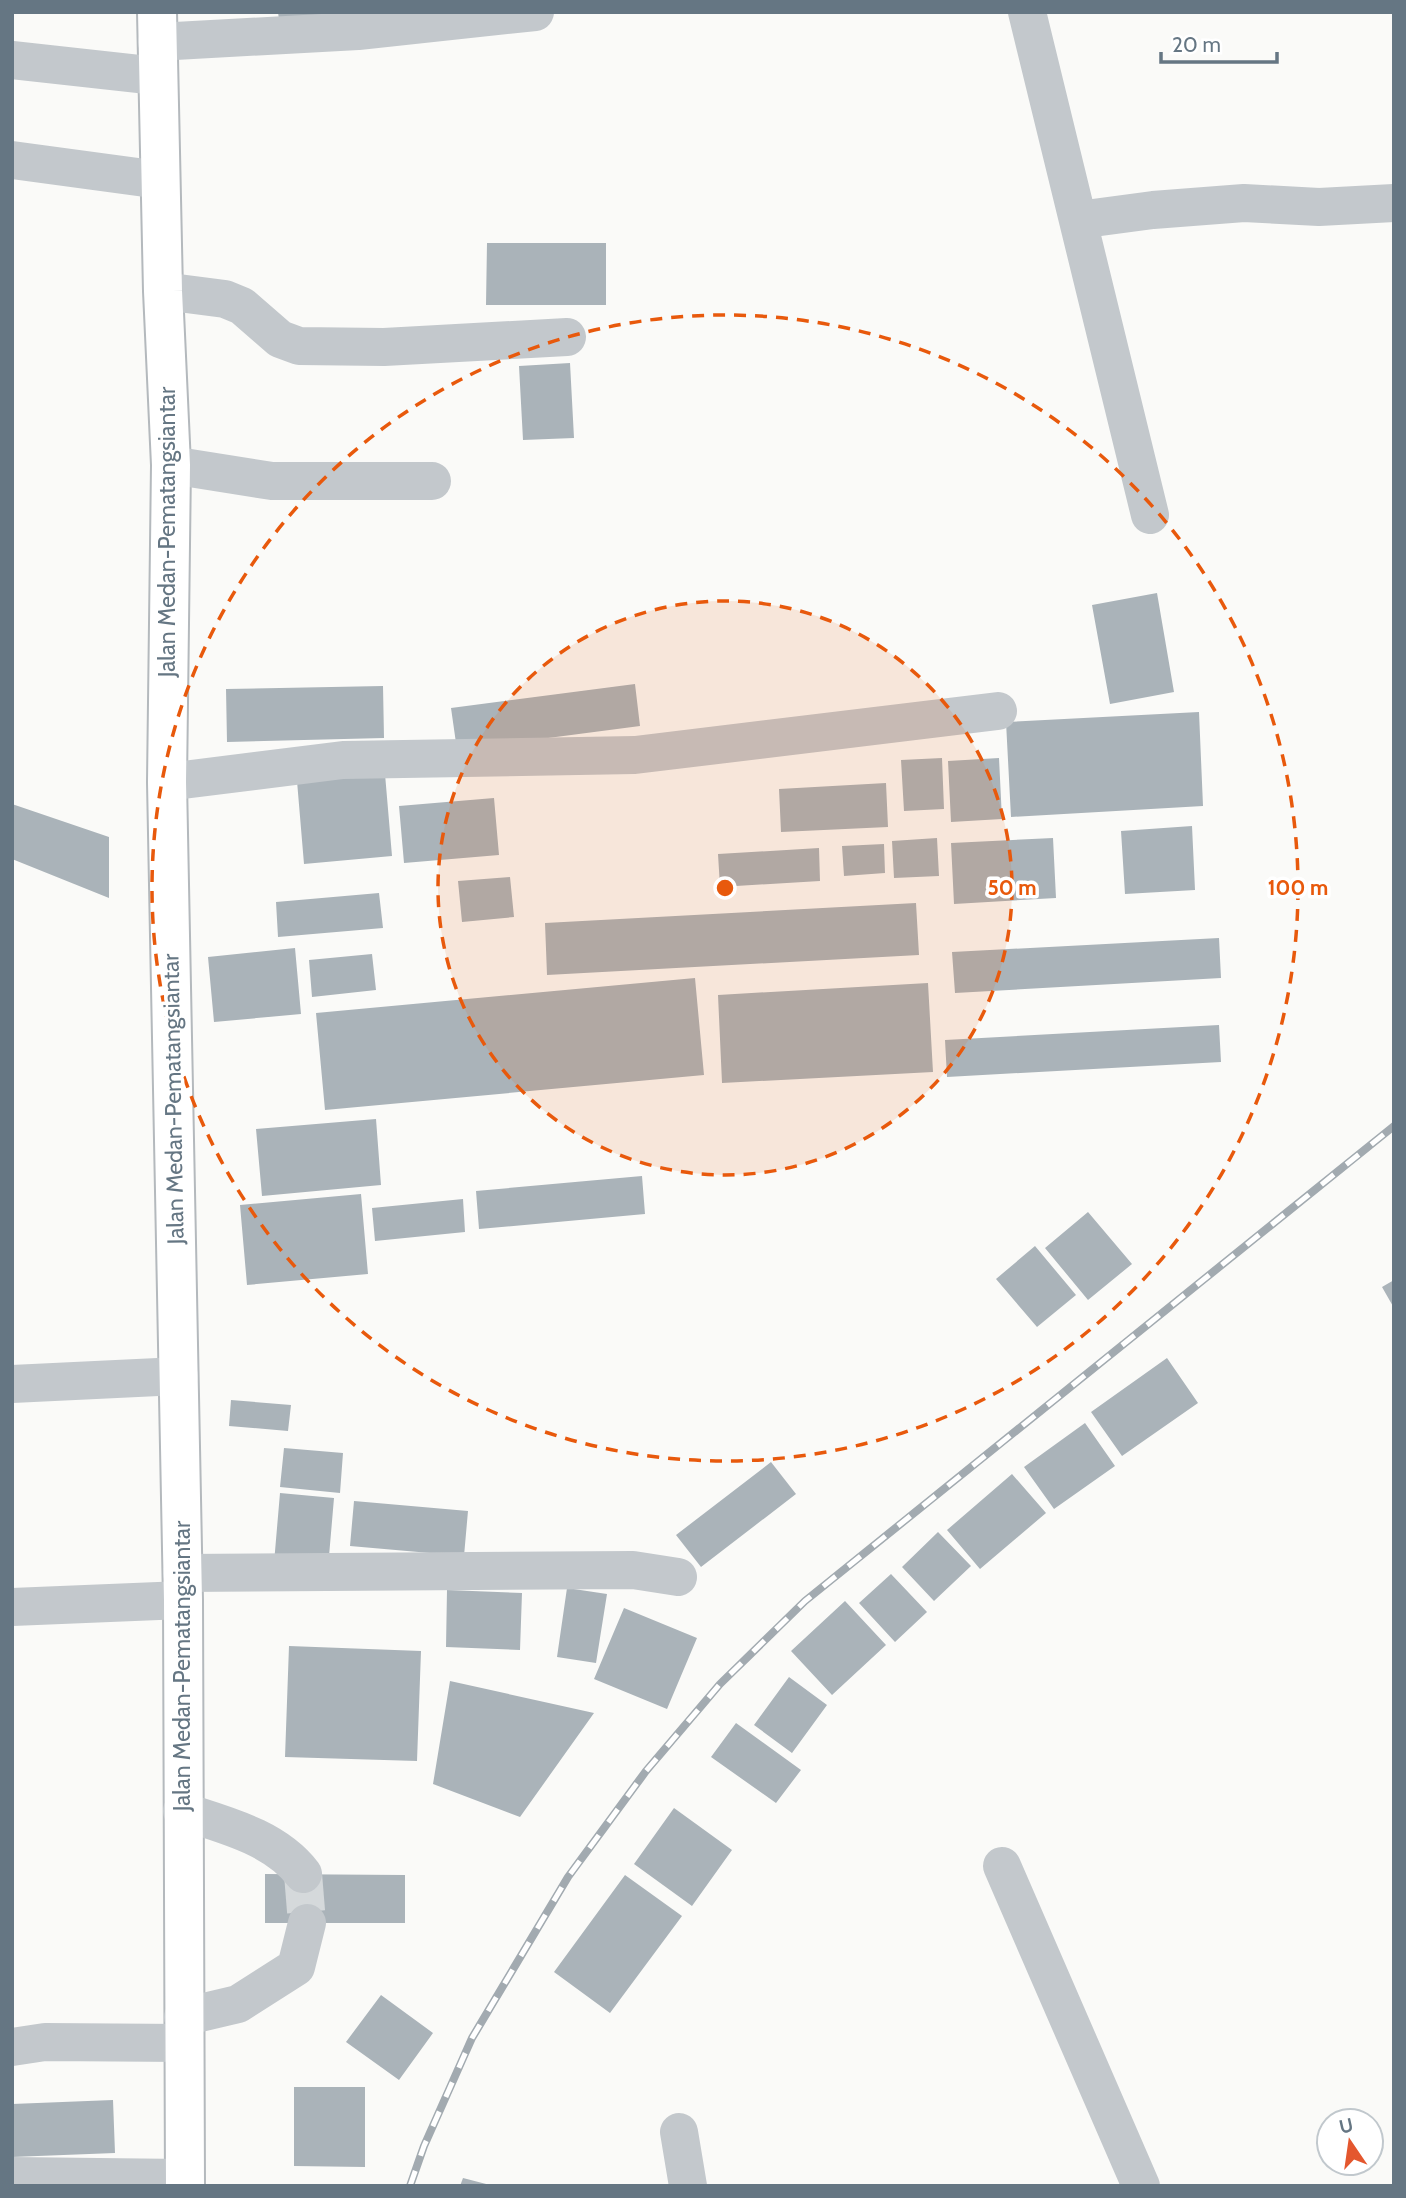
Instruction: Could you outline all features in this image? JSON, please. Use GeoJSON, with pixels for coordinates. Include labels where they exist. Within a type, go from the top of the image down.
{"type":"FeatureCollection","features":[{"type":"Feature","properties":{"kind":"highway","name":"Jalan Medan-Pematangsiantar"},"geometry":{"type":"LineString","coordinates":[[157,44],[163,291],[171,465],[167,782],[183,1587],[185,2182]]}},
{"type":"Feature","properties":{"kind":"street"},"geometry":{"type":"LineString","coordinates":[[12,60],[157,44],[358,31],[535,12]]}},
{"type":"Feature","properties":{"kind":"street"},"geometry":{"type":"LineString","coordinates":[[1027,12],[1150,515]]}},
{"type":"Feature","properties":{"kind":"street"},"geometry":{"type":"LineString","coordinates":[[12,160],[160,180]]}},
{"type":"Feature","properties":{"kind":"street"},"geometry":{"type":"LineString","coordinates":[[1078,220],[1153,210],[1244,203],[1319,207],[1394,204]]}},
{"type":"Feature","properties":{"kind":"street"},"geometry":{"type":"LineString","coordinates":[[163,291],[225,299],[250,311],[280,339],[299,346],[384,347],[567,337]]}},
{"type":"Feature","properties":{"kind":"street"},"geometry":{"type":"LineString","coordinates":[[171,465],[272,481],[432,481]]}},
{"type":"Feature","properties":{"kind":"street"},"geometry":{"type":"LineString","coordinates":[[167,782],[343,760],[635,755],[998,711]]}},
{"type":"Feature","properties":{"kind":"street"},"geometry":{"type":"LineString","coordinates":[[12,1384],[179,1376]]}},
{"type":"Feature","properties":{"kind":"street"},"geometry":{"type":"LineString","coordinates":[[12,1607],[183,1587],[633,1570],[678,1577]]}},
{"type":"Feature","properties":{"kind":"street"},"geometry":{"type":"LineString","coordinates":[[182,1811],[243,1831],[293,1860],[303,1874]]}},
{"type":"Feature","properties":{"kind":"street"},"geometry":{"type":"LineString","coordinates":[[1002,1866],[1141,2186]]}},
{"type":"Feature","properties":{"kind":"street"},"geometry":{"type":"LineString","coordinates":[[12,2047],[184,2030],[238,2004],[296,1967],[307,1923]]}},
{"type":"Feature","properties":{"kind":"street"},"geometry":{"type":"LineString","coordinates":[[679,2132],[688,2186]]}},
{"type":"Feature","properties":{"kind":"street"},"geometry":{"type":"LineString","coordinates":[[12,2176],[185,2182]]}},
{"type":"Feature","properties":{"kind":"building"},"geometry":{"type":"Polygon","coordinates":[[[278,12],[330,12],[330,14],[279,20],[278,12]]]}},
{"type":"Feature","properties":{"kind":"building"},"geometry":{"type":"Polygon","coordinates":[[[487,243],[606,243],[606,305],[486,305],[487,243]]]}},
{"type":"Feature","properties":{"kind":"building"},"geometry":{"type":"Polygon","coordinates":[[[570,363],[574,438],[523,440],[519,366],[570,363]]]}},
{"type":"Feature","properties":{"kind":"building"},"geometry":{"type":"Polygon","coordinates":[[[1157,593],[1174,692],[1110,704],[1092,605],[1157,593]]]}},
{"type":"Feature","properties":{"kind":"building"},"geometry":{"type":"Polygon","coordinates":[[[635,684],[640,726],[457,750],[451,708],[635,684]]]}},
{"type":"Feature","properties":{"kind":"building"},"geometry":{"type":"Polygon","coordinates":[[[383,686],[384,738],[227,742],[226,689],[383,686]]]}},
{"type":"Feature","properties":{"kind":"building"},"geometry":{"type":"Polygon","coordinates":[[[1199,712],[1203,806],[1011,817],[1006,722],[1199,712]]]}},
{"type":"Feature","properties":{"kind":"building"},"geometry":{"type":"Polygon","coordinates":[[[942,758],[944,809],[904,811],[901,760],[942,758]]]}},
{"type":"Feature","properties":{"kind":"building"},"geometry":{"type":"Polygon","coordinates":[[[999,758],[1002,819],[951,822],[948,761],[999,758]]]}},
{"type":"Feature","properties":{"kind":"building"},"geometry":{"type":"Polygon","coordinates":[[[385,774],[392,856],[304,864],[297,781],[385,774]]]}},
{"type":"Feature","properties":{"kind":"building"},"geometry":{"type":"Polygon","coordinates":[[[886,783],[888,827],[781,832],[779,789],[886,783]]]}},
{"type":"Feature","properties":{"kind":"building"},"geometry":{"type":"Polygon","coordinates":[[[494,798],[499,855],[404,863],[399,806],[494,798]]]}},
{"type":"Feature","properties":{"kind":"building"},"geometry":{"type":"Polygon","coordinates":[[[12,804],[109,837],[109,898],[12,859],[12,804]]]}},
{"type":"Feature","properties":{"kind":"building"},"geometry":{"type":"Polygon","coordinates":[[[1192,826],[1195,890],[1125,894],[1121,831],[1192,826]]]}},
{"type":"Feature","properties":{"kind":"building"},"geometry":{"type":"Polygon","coordinates":[[[937,838],[939,876],[894,878],[892,841],[937,838]]]}},
{"type":"Feature","properties":{"kind":"building"},"geometry":{"type":"Polygon","coordinates":[[[1053,838],[1056,898],[954,904],[951,843],[1053,838]]]}},
{"type":"Feature","properties":{"kind":"building"},"geometry":{"type":"Polygon","coordinates":[[[884,844],[885,873],[844,876],[842,846],[884,844]]]}},
{"type":"Feature","properties":{"kind":"building"},"geometry":{"type":"Polygon","coordinates":[[[819,848],[820,881],[720,887],[718,854],[819,848]]]}},
{"type":"Feature","properties":{"kind":"building"},"geometry":{"type":"Polygon","coordinates":[[[510,877],[514,917],[462,922],[458,881],[510,877]]]}},
{"type":"Feature","properties":{"kind":"building"},"geometry":{"type":"Polygon","coordinates":[[[379,893],[383,928],[278,937],[276,902],[379,893]]]}},
{"type":"Feature","properties":{"kind":"building"},"geometry":{"type":"Polygon","coordinates":[[[916,903],[919,955],[547,975],[545,923],[916,903]]]}},
{"type":"Feature","properties":{"kind":"building"},"geometry":{"type":"Polygon","coordinates":[[[1219,938],[1221,978],[955,993],[952,952],[1219,938]]]}},
{"type":"Feature","properties":{"kind":"building"},"geometry":{"type":"Polygon","coordinates":[[[295,948],[301,1014],[214,1022],[208,957],[295,948]]]}},
{"type":"Feature","properties":{"kind":"building"},"geometry":{"type":"Polygon","coordinates":[[[372,954],[376,990],[312,997],[309,960],[372,954]]]}},
{"type":"Feature","properties":{"kind":"building"},"geometry":{"type":"Polygon","coordinates":[[[695,978],[704,1075],[325,1110],[316,1013],[695,978]]]}},
{"type":"Feature","properties":{"kind":"building"},"geometry":{"type":"Polygon","coordinates":[[[928,983],[933,1072],[722,1083],[718,995],[928,983]]]}},
{"type":"Feature","properties":{"kind":"building"},"geometry":{"type":"Polygon","coordinates":[[[1219,1025],[1221,1062],[947,1077],[945,1040],[1219,1025]]]}},
{"type":"Feature","properties":{"kind":"building"},"geometry":{"type":"Polygon","coordinates":[[[376,1119],[381,1185],[262,1196],[256,1129],[376,1119]]]}},
{"type":"Feature","properties":{"kind":"building"},"geometry":{"type":"Polygon","coordinates":[[[642,1176],[645,1214],[479,1229],[476,1191],[642,1176]]]}},
{"type":"Feature","properties":{"kind":"building"},"geometry":{"type":"Polygon","coordinates":[[[361,1194],[368,1274],[247,1285],[240,1205],[361,1194]]]}},
{"type":"Feature","properties":{"kind":"building"},"geometry":{"type":"Polygon","coordinates":[[[463,1199],[465,1232],[375,1241],[372,1208],[463,1199]]]}},
{"type":"Feature","properties":{"kind":"building"},"geometry":{"type":"Polygon","coordinates":[[[1088,1212],[1132,1264],[1088,1300],[1045,1248],[1088,1212]]]}},
{"type":"Feature","properties":{"kind":"building"},"geometry":{"type":"Polygon","coordinates":[[[1035,1246],[1076,1295],[1037,1327],[996,1279],[1035,1246]]]}},
{"type":"Feature","properties":{"kind":"building"},"geometry":{"type":"Polygon","coordinates":[[[1394,1280],[1394,1308],[1382,1287],[1394,1280]]]}},
{"type":"Feature","properties":{"kind":"building"},"geometry":{"type":"Polygon","coordinates":[[[1167,1358],[1198,1403],[1122,1456],[1091,1412],[1167,1358]]]}},
{"type":"Feature","properties":{"kind":"building"},"geometry":{"type":"Polygon","coordinates":[[[231,1400],[291,1405],[288,1431],[229,1426],[231,1400]]]}},
{"type":"Feature","properties":{"kind":"building"},"geometry":{"type":"Polygon","coordinates":[[[1085,1423],[1115,1466],[1054,1509],[1024,1467],[1085,1423]]]}},
{"type":"Feature","properties":{"kind":"building"},"geometry":{"type":"Polygon","coordinates":[[[284,1448],[343,1453],[340,1493],[280,1487],[284,1448]]]}},
{"type":"Feature","properties":{"kind":"building"},"geometry":{"type":"Polygon","coordinates":[[[771,1462],[796,1494],[701,1567],[676,1535],[771,1462]]]}},
{"type":"Feature","properties":{"kind":"building"},"geometry":{"type":"Polygon","coordinates":[[[1012,1474],[1046,1513],[980,1569],[947,1530],[1012,1474]]]}},
{"type":"Feature","properties":{"kind":"building"},"geometry":{"type":"Polygon","coordinates":[[[280,1493],[334,1498],[328,1568],[274,1563],[280,1493]]]}},
{"type":"Feature","properties":{"kind":"building"},"geometry":{"type":"Polygon","coordinates":[[[354,1501],[468,1511],[464,1556],[350,1546],[354,1501]]]}},
{"type":"Feature","properties":{"kind":"building"},"geometry":{"type":"Polygon","coordinates":[[[938,1532],[971,1566],[934,1601],[902,1567],[938,1532]]]}},
{"type":"Feature","properties":{"kind":"building"},"geometry":{"type":"Polygon","coordinates":[[[891,1574],[927,1612],[895,1642],[859,1603],[891,1574]]]}},
{"type":"Feature","properties":{"kind":"building"},"geometry":{"type":"Polygon","coordinates":[[[567,1588],[607,1594],[596,1663],[557,1657],[567,1588]]]}},
{"type":"Feature","properties":{"kind":"building"},"geometry":{"type":"Polygon","coordinates":[[[447,1590],[522,1593],[520,1650],[446,1647],[447,1590]]]}},
{"type":"Feature","properties":{"kind":"building"},"geometry":{"type":"Polygon","coordinates":[[[845,1601],[886,1645],[832,1695],[791,1651],[845,1601]]]}},
{"type":"Feature","properties":{"kind":"building"},"geometry":{"type":"Polygon","coordinates":[[[624,1608],[697,1638],[667,1709],[594,1679],[624,1608]]]}},
{"type":"Feature","properties":{"kind":"building"},"geometry":{"type":"Polygon","coordinates":[[[289,1646],[421,1651],[417,1761],[285,1757],[289,1646]]]}},
{"type":"Feature","properties":{"kind":"building"},"geometry":{"type":"Polygon","coordinates":[[[789,1677],[827,1705],[792,1753],[754,1725],[789,1677]]]}},
{"type":"Feature","properties":{"kind":"building"},"geometry":{"type":"Polygon","coordinates":[[[450,1681],[594,1713],[520,1817],[433,1784],[450,1681]]]}},
{"type":"Feature","properties":{"kind":"building"},"geometry":{"type":"Polygon","coordinates":[[[736,1723],[801,1770],[776,1803],[711,1757],[736,1723]]]}},
{"type":"Feature","properties":{"kind":"building"},"geometry":{"type":"Polygon","coordinates":[[[674,1808],[732,1850],[692,1906],[634,1864],[674,1808]]]}},
{"type":"Feature","properties":{"kind":"building"},"geometry":{"type":"Polygon","coordinates":[[[265,1874],[405,1875],[405,1923],[265,1923],[265,1874]]]}},
{"type":"Feature","properties":{"kind":"building"},"geometry":{"type":"Polygon","coordinates":[[[625,1875],[682,1916],[610,2013],[554,1972],[625,1875]]]}},
{"type":"Feature","properties":{"kind":"building"},"geometry":{"type":"Polygon","coordinates":[[[381,1995],[433,2033],[399,2080],[346,2042],[381,1995]]]}},
{"type":"Feature","properties":{"kind":"building"},"geometry":{"type":"Polygon","coordinates":[[[294,2087],[365,2087],[365,2167],[294,2166],[294,2087]]]}},
{"type":"Feature","properties":{"kind":"building"},"geometry":{"type":"Polygon","coordinates":[[[113,2100],[115,2153],[12,2157],[12,2104],[113,2100]]]}},
{"type":"Feature","properties":{"kind":"building"},"geometry":{"type":"Polygon","coordinates":[[[463,2178],[490,2185],[490,2186],[460,2186],[463,2178]]]}},
{"type":"Feature","properties":{"kind":"tunnel"},"geometry":{"type":"LineString","coordinates":[[303,1874],[307,1923]]}},
{"type":"Feature","properties":{"kind":"railway"},"geometry":{"type":"LineString","coordinates":[[410,2186],[424,2146],[472,2038],[568,1877],[646,1771],[720,1684],[805,1601],[1394,1126]]}}]}
